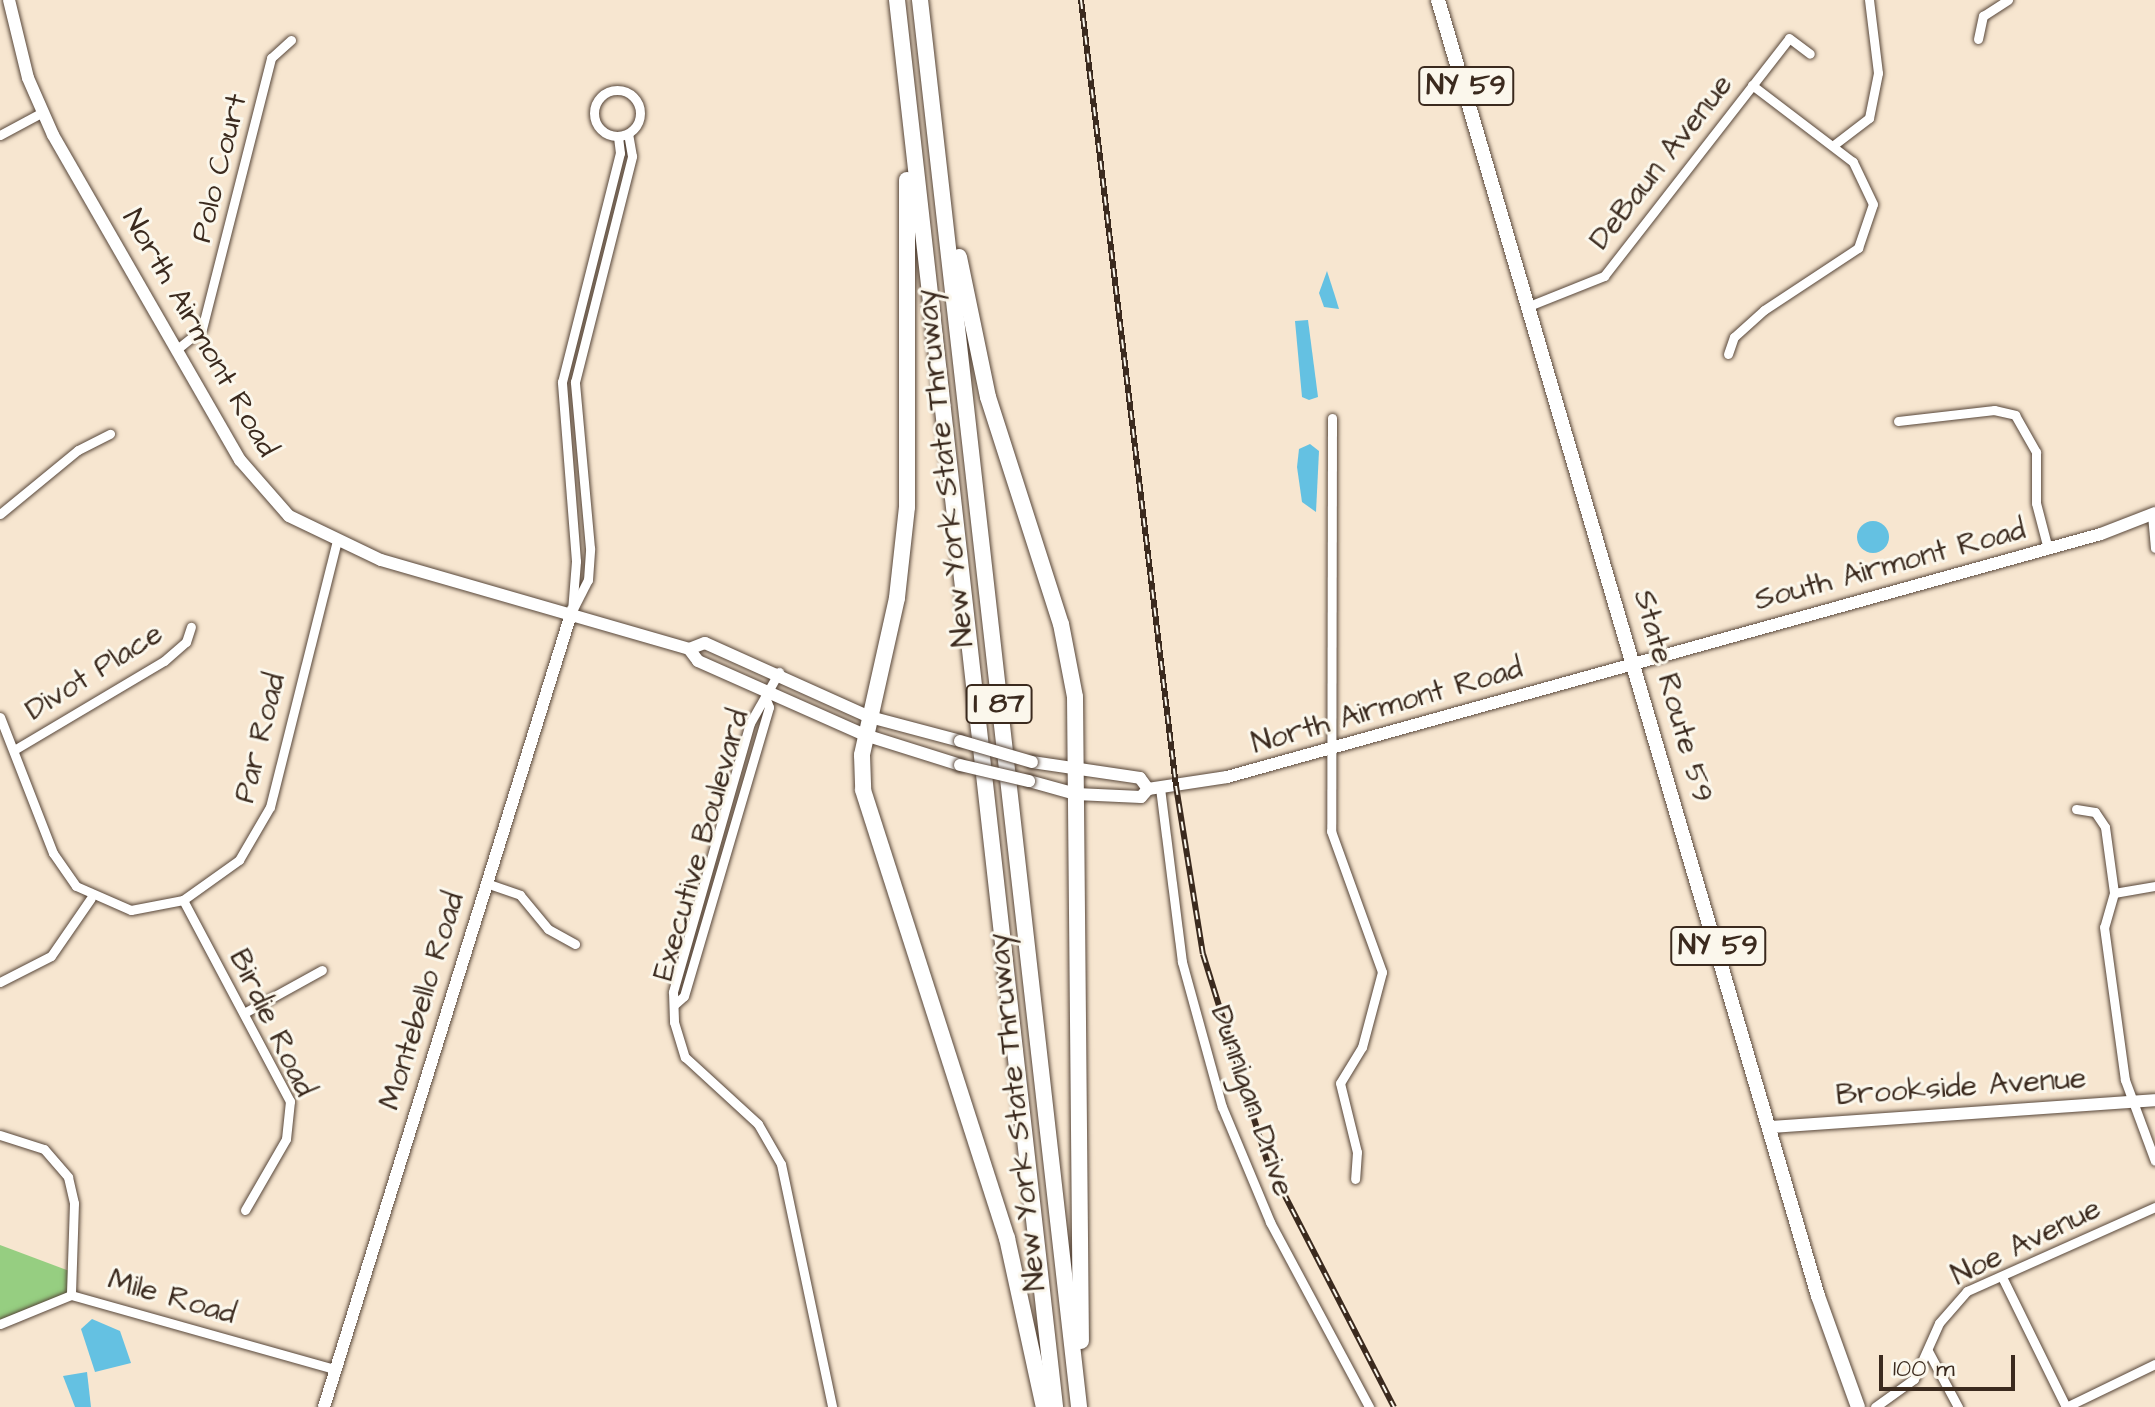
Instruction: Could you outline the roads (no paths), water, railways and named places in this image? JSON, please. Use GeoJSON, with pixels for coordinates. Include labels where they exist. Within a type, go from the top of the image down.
{"type":"FeatureCollection","features":[{"type":"Feature","properties":{"kind":"highway","name":"New York State Thruway"},"geometry":{"type":"LineString","coordinates":[[897,0],[1055,1407]]}},
{"type":"Feature","properties":{"kind":"highway","name":"New York State Thruway"},"geometry":{"type":"LineString","coordinates":[[920,0],[1081,1407]]}},
{"type":"Feature","properties":{"kind":"highway"},"geometry":{"type":"LineString","coordinates":[[923,26],[979,359],[1067,646],[1077,770],[1081,1407]]}},
{"type":"Feature","properties":{"kind":"highway"},"geometry":{"type":"LineString","coordinates":[[900,28],[910,271],[907,507],[897,598],[865,735],[866,806],[1007,1238],[1044,1407]]}},
{"type":"Feature","properties":{"kind":"main road","name":"State Route 59"},"geometry":{"type":"LineString","coordinates":[[1438,0],[1637,664],[1770,1127],[1858,1407]]}},
{"type":"Feature","properties":{"kind":"street","name":"North Airmont Road"},"geometry":{"type":"LineString","coordinates":[[9,0],[41,113],[176,350],[256,481],[289,516],[336,544],[572,611],[689,649],[698,661],[865,735],[960,765],[1076,794],[1141,797],[1154,788],[1331,748],[1637,664]]}},
{"type":"Feature","properties":{"kind":"street"},"geometry":{"type":"LineString","coordinates":[[1835,144],[1869,118],[1878,73],[1869,0]]}},
{"type":"Feature","properties":{"kind":"street"},"geometry":{"type":"LineString","coordinates":[[1978,39],[1983,16],[2008,0]]}},
{"type":"Feature","properties":{"kind":"street","name":"DeBaun Avenue"},"geometry":{"type":"LineString","coordinates":[[1529,306],[1604,276],[1789,38],[1810,54]]}},
{"type":"Feature","properties":{"kind":"street","name":"Polo Court"},"geometry":{"type":"LineString","coordinates":[[176,350],[202,329],[271,58],[291,40]]}},
{"type":"Feature","properties":{"kind":"street"},"geometry":{"type":"LineString","coordinates":[[1728,354],[1734,337],[1764,310],[1858,248],[1873,204],[1853,162],[1835,144],[1752,85]]}},
{"type":"Feature","properties":{"kind":"street"},"geometry":{"type":"LineString","coordinates":[[572,611],[588,580],[590,548],[577,472],[562,382],[623,135],[639,106],[628,93],[611,91],[598,99],[594,120],[623,135],[632,156],[575,384],[577,472]]}},
{"type":"Feature","properties":{"kind":"street"},"geometry":{"type":"LineString","coordinates":[[0,135],[41,113]]}},
{"type":"Feature","properties":{"kind":"street"},"geometry":{"type":"LineString","coordinates":[[598,235],[609,239]]}},
{"type":"Feature","properties":{"kind":"street"},"geometry":{"type":"LineString","coordinates":[[562,382],[575,384]]}},
{"type":"Feature","properties":{"kind":"street"},"geometry":{"type":"LineString","coordinates":[[1898,421],[1994,410],[2015,415],[2036,452],[2036,503],[2048,549]]}},
{"type":"Feature","properties":{"kind":"street"},"geometry":{"type":"LineString","coordinates":[[1332,418],[1331,831],[1382,972],[1362,1047],[1340,1083],[1357,1152],[1355,1179]]}},
{"type":"Feature","properties":{"kind":"street"},"geometry":{"type":"LineString","coordinates":[[0,514],[78,450],[110,434]]}},
{"type":"Feature","properties":{"kind":"street"},"geometry":{"type":"LineString","coordinates":[[2153,514],[2155,548]]}},
{"type":"Feature","properties":{"kind":"street","name":"South Airmont Road"},"geometry":{"type":"LineString","coordinates":[[1637,664],[2048,549],[2153,514]]}},
{"type":"Feature","properties":{"kind":"street","name":"Par Road"},"geometry":{"type":"LineString","coordinates":[[91,898],[131,910],[183,900],[239,860],[270,807],[336,544]]}},
{"type":"Feature","properties":{"kind":"street","name":"Montebello Road"},"geometry":{"type":"LineString","coordinates":[[324,1407],[572,611]]}},
{"type":"Feature","properties":{"kind":"street","name":"Divot Place"},"geometry":{"type":"LineString","coordinates":[[14,750],[164,661],[186,642],[191,627]]}},
{"type":"Feature","properties":{"kind":"street","name":"North Airmont Road"},"geometry":{"type":"LineString","coordinates":[[689,649],[705,643],[779,672],[870,717],[1032,762],[1140,778],[1154,788]]}},
{"type":"Feature","properties":{"kind":"street","name":"Executive Boulevard"},"geometry":{"type":"LineString","coordinates":[[779,672],[750,723],[674,1005],[685,1057],[758,1124],[781,1164],[832,1407]]}},
{"type":"Feature","properties":{"kind":"street"},"geometry":{"type":"LineString","coordinates":[[0,717],[53,853],[91,898],[51,956],[0,982]]}},
{"type":"Feature","properties":{"kind":"street","name":"Dunnigan Drive"},"geometry":{"type":"LineString","coordinates":[[1154,788],[1182,962],[1222,1107],[1270,1222],[1369,1407]]}},
{"type":"Feature","properties":{"kind":"street"},"geometry":{"type":"LineString","coordinates":[[2076,809],[2103,820],[2114,893],[2104,927],[2130,1101],[2155,1161]]}},
{"type":"Feature","properties":{"kind":"street"},"geometry":{"type":"LineString","coordinates":[[486,883],[520,895],[548,929],[575,944]]}},
{"type":"Feature","properties":{"kind":"street"},"geometry":{"type":"LineString","coordinates":[[2114,893],[2155,886]]}},
{"type":"Feature","properties":{"kind":"street","name":"Birdie Road"},"geometry":{"type":"LineString","coordinates":[[183,900],[290,1101],[292,1122],[245,1210]]}},
{"type":"Feature","properties":{"kind":"street"},"geometry":{"type":"LineString","coordinates":[[244,1013],[322,970]]}},
{"type":"Feature","properties":{"kind":"street","name":"Brookside Avenue"},"geometry":{"type":"LineString","coordinates":[[1770,1127],[2155,1100]]}},
{"type":"Feature","properties":{"kind":"street"},"geometry":{"type":"LineString","coordinates":[[0,1135],[44,1149],[68,1177],[71,1295]]}},
{"type":"Feature","properties":{"kind":"street","name":"Noe Avenue"},"geometry":{"type":"LineString","coordinates":[[1875,1407],[1899,1395],[1928,1351],[1951,1305],[2002,1277],[2155,1207]]}},
{"type":"Feature","properties":{"kind":"street"},"geometry":{"type":"LineString","coordinates":[[2002,1277],[2066,1407],[2155,1364]]}},
{"type":"Feature","properties":{"kind":"street","name":"Mile Road"},"geometry":{"type":"LineString","coordinates":[[0,1324],[71,1295],[335,1369]]}},
{"type":"Feature","properties":{"kind":"street"},"geometry":{"type":"LineString","coordinates":[[1928,1351],[1958,1407]]}},
{"type":"Feature","properties":{"kind":"water"},"geometry":{"type":"Polygon","coordinates":[[[1327,271],[1339,309],[1324,307],[1319,293],[1327,271]]]}},
{"type":"Feature","properties":{"kind":"water"},"geometry":{"type":"Polygon","coordinates":[[[1308,320],[1318,397],[1309,400],[1302,397],[1295,321],[1308,320]]]}},
{"type":"Feature","properties":{"kind":"water"},"geometry":{"type":"Polygon","coordinates":[[[1310,444],[1319,451],[1316,512],[1302,502],[1297,467],[1299,449],[1310,444]]]}},
{"type":"Feature","properties":{"kind":"water"},"geometry":{"type":"Polygon","coordinates":[[[1873,521],[1884,526],[1889,537],[1884,548],[1873,553],[1862,548],[1857,537],[1862,526],[1873,521]]]}},
{"type":"Feature","properties":{"kind":"water"},"geometry":{"type":"Polygon","coordinates":[[[92,1319],[120,1331],[131,1363],[95,1372],[81,1329],[92,1319]]]}},
{"type":"Feature","properties":{"kind":"water"},"geometry":{"type":"Polygon","coordinates":[[[87,1372],[91,1407],[75,1407],[63,1376],[87,1372]]]}},
{"type":"Feature","properties":{"kind":"railway"},"geometry":{"type":"LineString","coordinates":[[1081,0],[1176,786],[1203,954],[1267,1161],[1394,1407]]}}]}
